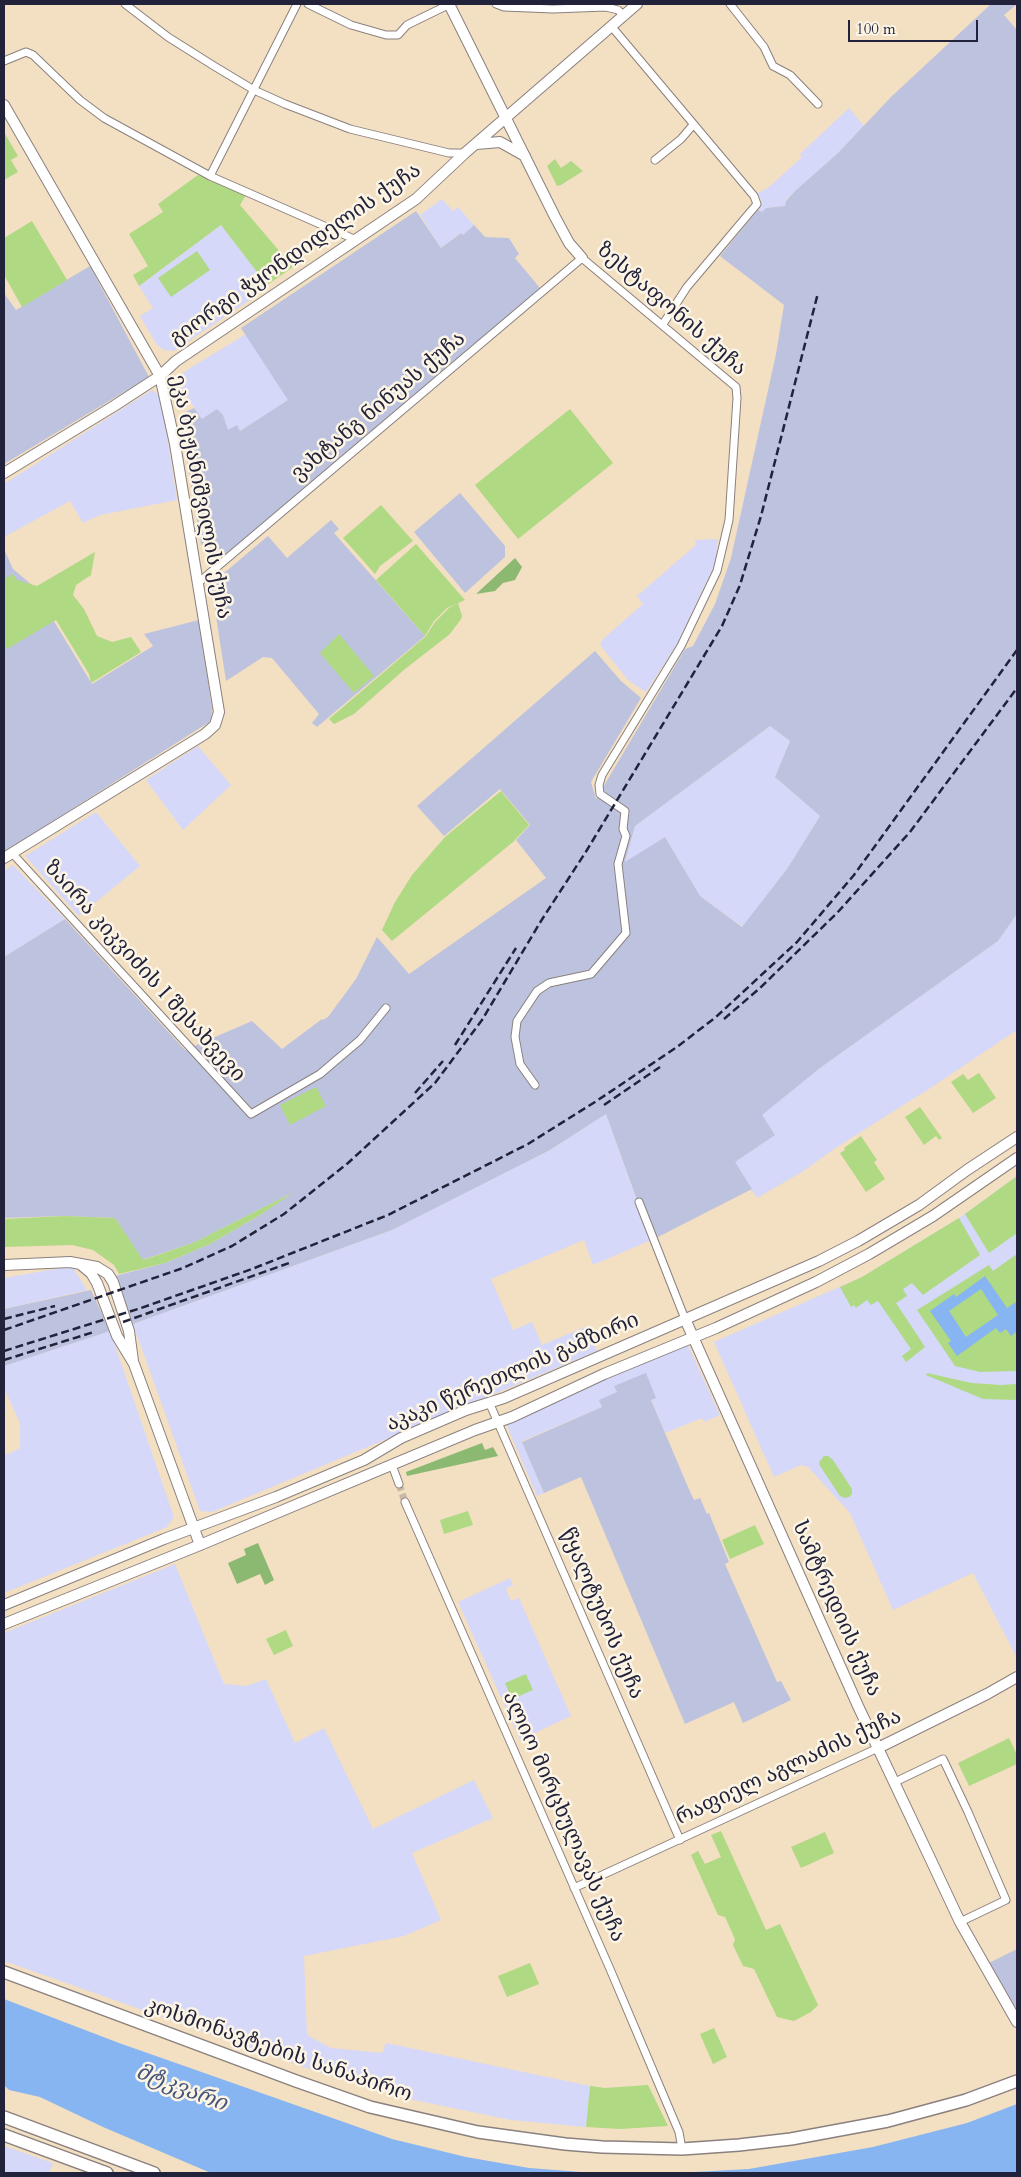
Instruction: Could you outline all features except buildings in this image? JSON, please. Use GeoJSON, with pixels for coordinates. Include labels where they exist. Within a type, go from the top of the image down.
{"type":"FeatureCollection","features":[{"type":"Feature","properties":{"kind":"main road","name":"კოსმონავტების სანაპირო"},"geometry":{"type":"LineString","coordinates":[[4,1972],[328,2093],[408,2117],[478,2132],[565,2144],[682,2149],[768,2142],[869,2125],[959,2102],[1017,2081]]}},
{"type":"Feature","properties":{"kind":"main road"},"geometry":{"type":"LineString","coordinates":[[4,2117],[154,2173]]}},
{"type":"Feature","properties":{"kind":"main road"},"geometry":{"type":"LineString","coordinates":[[4,2135],[107,2173]]}},
{"type":"Feature","properties":{"kind":"street"},"geometry":{"type":"LineString","coordinates":[[125,4],[168,36],[254,90],[350,129],[449,153],[465,153]]}},
{"type":"Feature","properties":{"kind":"street"},"geometry":{"type":"LineString","coordinates":[[210,176],[297,4]]}},
{"type":"Feature","properties":{"kind":"street"},"geometry":{"type":"LineString","coordinates":[[308,4],[351,25],[386,36],[398,35],[407,25],[450,4]]}},
{"type":"Feature","properties":{"kind":"street","name":"ზესტაფონის ქუჩა"},"geometry":{"type":"LineString","coordinates":[[450,4],[569,243],[582,258],[736,387],[737,398],[729,520],[717,571],[681,646],[602,775],[599,785],[600,794],[624,811],[623,829],[626,836],[618,864],[626,933],[591,974],[549,983],[537,991],[516,1021],[515,1037],[520,1064],[535,1085]]}},
{"type":"Feature","properties":{"kind":"street"},"geometry":{"type":"LineString","coordinates":[[496,4],[504,7],[553,9],[606,7],[618,10],[624,16]]}},
{"type":"Feature","properties":{"kind":"street","name":"გიორგი ჭყონდიდელის ქუჩა"},"geometry":{"type":"LineString","coordinates":[[4,474],[160,376],[176,360],[249,314],[354,239],[416,199],[474,144],[637,4]]}},
{"type":"Feature","properties":{"kind":"street"},"geometry":{"type":"LineString","coordinates":[[730,4],[764,47],[773,66],[790,75],[818,104]]}},
{"type":"Feature","properties":{"kind":"street"},"geometry":{"type":"LineString","coordinates":[[612,27],[754,196],[758,204],[687,287],[663,324]]}},
{"type":"Feature","properties":{"kind":"street"},"geometry":{"type":"LineString","coordinates":[[4,61],[26,52],[33,55],[93,111],[210,176],[354,239]]}},
{"type":"Feature","properties":{"kind":"street","name":"ეკა ბეჟანიშვილის ქუჩა"},"geometry":{"type":"LineString","coordinates":[[4,105],[160,376],[175,444],[219,712],[215,725],[205,734],[8,855]]}},
{"type":"Feature","properties":{"kind":"street"},"geometry":{"type":"LineString","coordinates":[[655,160],[681,138],[693,124]]}},
{"type":"Feature","properties":{"kind":"street"},"geometry":{"type":"LineString","coordinates":[[474,144],[500,142],[525,156]]}},
{"type":"Feature","properties":{"kind":"street","name":"ვახტანგ ნინუას ქუჩა"},"geometry":{"type":"LineString","coordinates":[[198,583],[582,258]]}},
{"type":"Feature","properties":{"kind":"street","name":"ზაირა კიკვიძის I შესახვევი"},"geometry":{"type":"LineString","coordinates":[[8,855],[251,1114],[320,1074],[360,1040],[386,1008]]}},
{"type":"Feature","properties":{"kind":"street","name":"აკაკი წერეთლის გამზირი"},"geometry":{"type":"LineString","coordinates":[[4,1605],[364,1460],[401,1438],[685,1319],[810,1264],[858,1241],[919,1205],[1017,1137]]}},
{"type":"Feature","properties":{"kind":"street","name":"აკაკი წერეთლის გამზირი"},"geometry":{"type":"LineString","coordinates":[[4,1624],[498,1422],[648,1355],[693,1338],[816,1282],[869,1254],[933,1216],[1017,1158]]}},
{"type":"Feature","properties":{"kind":"street","name":"სამტრედიის ქუჩა"},"geometry":{"type":"LineString","coordinates":[[640,1202],[693,1338],[878,1748],[960,1922],[1017,2022]]}},
{"type":"Feature","properties":{"kind":"street"},"geometry":{"type":"LineString","coordinates":[[4,1265],[60,1261],[97,1267],[108,1274],[113,1282],[129,1331],[134,1364],[200,1545]]}},
{"type":"Feature","properties":{"kind":"street"},"geometry":{"type":"LineString","coordinates":[[80,1264],[91,1273],[97,1283],[116,1336],[134,1364]]}},
{"type":"Feature","properties":{"kind":"street","name":"წყალტუბოს ქუჩა"},"geometry":{"type":"LineString","coordinates":[[489,1402],[680,1840]]}},
{"type":"Feature","properties":{"kind":"street"},"geometry":{"type":"LineString","coordinates":[[392,1465],[399,1484]]}},
{"type":"Feature","properties":{"kind":"street","name":"ალიო მირცხულავას ქუჩა"},"geometry":{"type":"LineString","coordinates":[[405,1502],[679,2132],[682,2149]]}},
{"type":"Feature","properties":{"kind":"street","name":"რაფიელ აგლაძის ქუჩა"},"geometry":{"type":"LineString","coordinates":[[574,1888],[878,1748],[1017,1677]]}},
{"type":"Feature","properties":{"kind":"street"},"geometry":{"type":"LineString","coordinates":[[895,1782],[943,1759],[964,1804],[1006,1900],[960,1922]]}},
{"type":"Feature","properties":{"kind":"shaded area"},"geometry":{"type":"Polygon","coordinates":[[[991,4],[1017,4],[1004,15],[1017,30],[1017,914],[998,941],[820,1068],[762,1115],[775,1135],[735,1162],[752,1189],[656,1238],[640,1199],[637,1200],[606,1114],[550,1150],[392,1230],[133,1324],[115,1276],[165,1263],[210,1244],[260,1215],[292,1193],[193,1243],[142,1260],[115,1218],[64,1216],[4,1218],[4,957],[65,919],[185,1050],[252,1021],[282,1049],[322,1019],[328,1017],[356,979],[377,937],[409,974],[546,878],[516,840],[530,825],[500,789],[444,836],[417,806],[595,651],[621,681],[641,698],[591,782],[596,799],[685,649],[693,646],[715,604],[731,558],[776,354],[784,305],[720,256],[758,210],[762,212],[766,208],[785,206],[786,201],[795,191],[838,153],[891,97],[991,4]],[[770,726],[635,826],[625,862],[665,837],[700,896],[742,927],[787,869],[820,816],[775,777],[790,741],[770,726]]]}},
{"type":"Feature","properties":{"kind":"shaded area"},"geometry":{"type":"Polygon","coordinates":[[[849,108],[864,126],[838,153],[786,200],[785,206],[766,208],[762,212],[758,210],[761,200],[756,194],[768,188],[802,157],[800,154],[849,108]]]}},
{"type":"Feature","properties":{"kind":"shaded area"},"geometry":{"type":"Polygon","coordinates":[[[442,199],[453,211],[458,207],[474,225],[463,236],[460,233],[441,248],[420,215],[442,199]]]}},
{"type":"Feature","properties":{"kind":"shaded area"},"geometry":{"type":"Polygon","coordinates":[[[416,211],[441,248],[461,233],[463,235],[474,225],[485,237],[509,238],[519,254],[515,258],[540,288],[231,553],[222,555],[207,551],[201,544],[179,415],[194,408],[202,419],[217,409],[223,415],[228,430],[237,425],[240,431],[288,400],[241,328],[416,211]]]}},
{"type":"Feature","properties":{"kind":"shaded area"},"geometry":{"type":"Polygon","coordinates":[[[221,225],[269,287],[174,351],[164,350],[157,345],[140,316],[153,308],[139,286],[221,225]]]}},
{"type":"Feature","properties":{"kind":"shaded area"},"geometry":{"type":"Polygon","coordinates":[[[90,266],[149,377],[4,464],[4,293],[16,310],[90,266]]]}},
{"type":"Feature","properties":{"kind":"shaded area"},"geometry":{"type":"Polygon","coordinates":[[[246,334],[289,400],[240,431],[228,430],[223,415],[202,419],[179,385],[179,381],[180,376],[187,370],[246,334]]]}},
{"type":"Feature","properties":{"kind":"shaded area"},"geometry":{"type":"Polygon","coordinates":[[[152,390],[161,397],[177,500],[100,515],[83,523],[70,501],[4,537],[4,484],[152,390]]]}},
{"type":"Feature","properties":{"kind":"shaded area"},"geometry":{"type":"Polygon","coordinates":[[[460,493],[505,546],[505,557],[465,593],[414,532],[460,493]]]}},
{"type":"Feature","properties":{"kind":"shaded area"},"geometry":{"type":"Polygon","coordinates":[[[331,520],[339,529],[334,533],[425,636],[317,727],[312,723],[319,714],[272,658],[263,657],[226,681],[211,584],[268,536],[287,558],[331,520]]]}},
{"type":"Feature","properties":{"kind":"shaded area"},"geometry":{"type":"Polygon","coordinates":[[[718,539],[715,564],[677,644],[646,692],[628,680],[600,645],[603,639],[643,604],[637,596],[697,544],[694,540],[718,539]]]}},
{"type":"Feature","properties":{"kind":"shaded area"},"geometry":{"type":"Polygon","coordinates":[[[4,549],[13,569],[32,585],[92,684],[153,646],[144,634],[199,620],[212,709],[211,721],[4,852],[4,549]]]}},
{"type":"Feature","properties":{"kind":"shaded area"},"geometry":{"type":"Polygon","coordinates":[[[770,726],[790,741],[775,777],[820,816],[787,869],[743,927],[700,896],[665,837],[625,863],[635,826],[770,726]]]}},
{"type":"Feature","properties":{"kind":"shaded area"},"geometry":{"type":"Polygon","coordinates":[[[198,746],[231,785],[183,830],[146,780],[198,746]]]}},
{"type":"Feature","properties":{"kind":"shaded area"},"geometry":{"type":"Polygon","coordinates":[[[96,812],[140,866],[79,916],[25,856],[96,812]]]}},
{"type":"Feature","properties":{"kind":"shaded area"},"geometry":{"type":"Polygon","coordinates":[[[13,865],[65,919],[4,957],[4,871],[13,865]]]}},
{"type":"Feature","properties":{"kind":"shaded area"},"geometry":{"type":"Polygon","coordinates":[[[1017,914],[1017,1030],[837,1147],[802,1172],[757,1198],[734,1162],[775,1135],[761,1115],[820,1068],[998,941],[1017,914]]]}},
{"type":"Feature","properties":{"kind":"shaded area"},"geometry":{"type":"Polygon","coordinates":[[[606,1114],[651,1240],[593,1265],[584,1240],[491,1279],[513,1330],[532,1322],[542,1345],[587,1326],[597,1351],[212,1512],[200,1511],[133,1324],[392,1230],[550,1150],[606,1114]]]}},
{"type":"Feature","properties":{"kind":"shaded area"},"geometry":{"type":"Polygon","coordinates":[[[1017,1176],[1017,1658],[973,1573],[893,1610],[850,1513],[808,1467],[801,1465],[774,1477],[714,1342],[862,1277],[959,1218],[1017,1176]]]}},
{"type":"Feature","properties":{"kind":"shaded area"},"geometry":{"type":"Polygon","coordinates":[[[72,1266],[87,1290],[4,1309],[4,1278],[72,1266]]]}},
{"type":"Feature","properties":{"kind":"shaded area"},"geometry":{"type":"Polygon","coordinates":[[[91,1290],[110,1331],[4,1366],[4,1309],[91,1290]]]}},
{"type":"Feature","properties":{"kind":"shaded area"},"geometry":{"type":"Polygon","coordinates":[[[110,1331],[174,1517],[167,1527],[4,1593],[4,1456],[20,1448],[20,1423],[4,1388],[4,1366],[110,1331]]]}},
{"type":"Feature","properties":{"kind":"shaded area"},"geometry":{"type":"Polygon","coordinates":[[[687,1343],[720,1415],[704,1422],[702,1418],[665,1433],[651,1399],[656,1398],[614,1387],[617,1392],[602,1407],[522,1441],[544,1493],[537,1496],[506,1424],[507,1421],[687,1343]]]}},
{"type":"Feature","properties":{"kind":"shaded area"},"geometry":{"type":"Polygon","coordinates":[[[646,1373],[656,1398],[651,1400],[691,1494],[694,1500],[700,1498],[707,1514],[709,1513],[729,1562],[725,1564],[777,1682],[781,1681],[791,1700],[743,1723],[734,1702],[685,1724],[581,1477],[544,1493],[522,1442],[602,1407],[599,1400],[617,1392],[614,1386],[646,1373]]]}},
{"type":"Feature","properties":{"kind":"shaded area"},"geometry":{"type":"Polygon","coordinates":[[[175,1564],[224,1684],[246,1686],[266,1679],[295,1743],[324,1728],[373,1829],[474,1780],[493,1818],[412,1853],[441,1920],[404,1936],[304,1956],[307,2035],[331,2048],[382,2053],[386,2043],[590,2086],[586,2127],[511,2120],[414,2100],[315,2071],[4,1961],[4,1633],[175,1564]]]}},
{"type":"Feature","properties":{"kind":"shaded area"},"geometry":{"type":"Polygon","coordinates":[[[510,1578],[513,1585],[506,1589],[511,1601],[519,1598],[571,1716],[520,1740],[458,1602],[510,1578]]]}},
{"type":"Feature","properties":{"kind":"shaded area"},"geometry":{"type":"Polygon","coordinates":[[[1017,1949],[1017,2009],[987,1964],[1017,1949]]]}},
{"type":"Feature","properties":{"kind":"shaded area"},"geometry":{"type":"Polygon","coordinates":[[[4,2146],[53,2163],[49,2173],[4,2173],[4,2146]]]}},
{"type":"Feature","properties":{"kind":"green space"},"geometry":{"type":"Polygon","coordinates":[[[4,132],[18,156],[11,160],[18,172],[4,180],[4,132]]]}},
{"type":"Feature","properties":{"kind":"green space"},"geometry":{"type":"Polygon","coordinates":[[[555,159],[561,168],[571,161],[583,171],[557,186],[547,166],[555,159]]]}},
{"type":"Feature","properties":{"kind":"green space"},"geometry":{"type":"Polygon","coordinates":[[[198,175],[246,195],[240,205],[293,267],[267,285],[221,225],[139,286],[133,275],[148,266],[129,234],[163,212],[158,204],[198,175]]]}},
{"type":"Feature","properties":{"kind":"green space"},"geometry":{"type":"Polygon","coordinates":[[[32,221],[67,280],[22,307],[4,275],[4,238],[32,221]]]}},
{"type":"Feature","properties":{"kind":"green space"},"geometry":{"type":"Polygon","coordinates":[[[197,251],[210,270],[171,297],[158,278],[197,251]]]}},
{"type":"Feature","properties":{"kind":"green space"},"geometry":{"type":"Polygon","coordinates":[[[570,409],[613,463],[518,539],[475,485],[570,409]]]}},
{"type":"Feature","properties":{"kind":"green space"},"geometry":{"type":"Polygon","coordinates":[[[381,505],[413,541],[380,566],[375,574],[343,538],[381,505]]]}},
{"type":"Feature","properties":{"kind":"green space"},"geometry":{"type":"Polygon","coordinates":[[[416,544],[465,600],[447,608],[434,621],[425,636],[376,580],[416,544]]]}},
{"type":"Feature","properties":{"kind":"green space"},"geometry":{"type":"Polygon","coordinates":[[[95,552],[91,575],[76,585],[73,595],[84,609],[97,636],[112,642],[131,637],[141,652],[91,683],[89,674],[56,620],[7,649],[4,643],[4,579],[13,574],[17,580],[37,586],[95,552]]]}},
{"type":"Feature","properties":{"kind":"green space"},"geometry":{"type":"Polygon","coordinates":[[[515,558],[522,567],[515,580],[503,583],[495,591],[476,594],[515,558]]]}},
{"type":"Feature","properties":{"kind":"green space"},"geometry":{"type":"Polygon","coordinates":[[[458,603],[462,616],[450,634],[405,669],[354,714],[334,724],[329,719],[426,636],[435,622],[449,608],[458,603]]]}},
{"type":"Feature","properties":{"kind":"green space"},"geometry":{"type":"Polygon","coordinates":[[[339,634],[374,676],[354,693],[320,653],[339,634]]]}},
{"type":"Feature","properties":{"kind":"green space"},"geometry":{"type":"Polygon","coordinates":[[[501,791],[529,825],[513,842],[392,941],[382,930],[395,902],[412,875],[445,837],[501,791]]]}},
{"type":"Feature","properties":{"kind":"green space"},"geometry":{"type":"Polygon","coordinates":[[[979,1073],[996,1098],[973,1113],[951,1082],[963,1074],[968,1080],[979,1073]]]}},
{"type":"Feature","properties":{"kind":"green space"},"geometry":{"type":"Polygon","coordinates":[[[316,1087],[326,1106],[290,1125],[280,1105],[316,1087]]]}},
{"type":"Feature","properties":{"kind":"green space"},"geometry":{"type":"Polygon","coordinates":[[[920,1107],[942,1138],[939,1140],[936,1136],[924,1145],[905,1117],[920,1107]]]}},
{"type":"Feature","properties":{"kind":"green space"},"geometry":{"type":"Polygon","coordinates":[[[861,1136],[877,1160],[874,1162],[885,1179],[866,1192],[840,1153],[861,1136]]]}},
{"type":"Feature","properties":{"kind":"green space"},"geometry":{"type":"Polygon","coordinates":[[[1017,1176],[1017,1233],[989,1253],[965,1214],[1017,1176]]]}},
{"type":"Feature","properties":{"kind":"green space"},"geometry":{"type":"Polygon","coordinates":[[[294,1192],[260,1215],[210,1244],[165,1263],[119,1274],[114,1265],[93,1250],[72,1245],[4,1247],[4,1219],[64,1216],[115,1218],[143,1260],[193,1243],[294,1192]]]}},
{"type":"Feature","properties":{"kind":"green space"},"geometry":{"type":"Polygon","coordinates":[[[959,1218],[980,1255],[923,1295],[912,1283],[903,1289],[907,1296],[896,1303],[925,1347],[906,1362],[902,1356],[911,1349],[878,1301],[871,1305],[867,1300],[856,1308],[854,1305],[851,1307],[840,1287],[862,1277],[959,1218]]]}},
{"type":"Feature","properties":{"kind":"green space"},"geometry":{"type":"Polygon","coordinates":[[[1017,1254],[1017,1371],[980,1372],[955,1366],[917,1310],[989,1265],[993,1271],[1017,1254]]]}},
{"type":"Feature","properties":{"kind":"green space"},"geometry":{"type":"Polygon","coordinates":[[[927,1373],[972,1383],[1017,1384],[1017,1400],[983,1399],[926,1375],[927,1373]]]}},
{"type":"Feature","properties":{"kind":"green space"},"geometry":{"type":"Polygon","coordinates":[[[482,1443],[485,1450],[493,1447],[498,1456],[407,1476],[406,1472],[482,1443]]]}},
{"type":"Feature","properties":{"kind":"green space"},"geometry":{"type":"Polygon","coordinates":[[[824,1456],[828,1456],[833,1460],[852,1489],[852,1494],[849,1497],[840,1496],[820,1466],[819,1462],[824,1456]]]}},
{"type":"Feature","properties":{"kind":"green space"},"geometry":{"type":"Polygon","coordinates":[[[468,1511],[473,1525],[444,1534],[440,1520],[468,1511]]]}},
{"type":"Feature","properties":{"kind":"green space"},"geometry":{"type":"Polygon","coordinates":[[[755,1525],[764,1544],[730,1559],[722,1540],[755,1525]]]}},
{"type":"Feature","properties":{"kind":"green space"},"geometry":{"type":"Polygon","coordinates":[[[258,1543],[274,1580],[265,1585],[260,1574],[237,1584],[228,1563],[246,1555],[244,1549],[258,1543]]]}},
{"type":"Feature","properties":{"kind":"green space"},"geometry":{"type":"Polygon","coordinates":[[[286,1630],[293,1646],[274,1655],[266,1639],[286,1630]]]}},
{"type":"Feature","properties":{"kind":"green space"},"geometry":{"type":"Polygon","coordinates":[[[526,1674],[533,1690],[512,1699],[505,1683],[526,1674]]]}},
{"type":"Feature","properties":{"kind":"green space"},"geometry":{"type":"Polygon","coordinates":[[[1009,1738],[1017,1755],[1017,1764],[969,1786],[958,1763],[1009,1738]]]}},
{"type":"Feature","properties":{"kind":"green space"},"geometry":{"type":"Polygon","coordinates":[[[721,1831],[766,1930],[780,1924],[818,2005],[811,2012],[794,2021],[777,2017],[754,1969],[743,1966],[733,1945],[735,1939],[725,1917],[718,1915],[691,1855],[698,1851],[705,1864],[721,1857],[711,1835],[721,1831]]]}},
{"type":"Feature","properties":{"kind":"green space"},"geometry":{"type":"Polygon","coordinates":[[[825,1832],[834,1853],[801,1868],[791,1847],[825,1832]]]}},
{"type":"Feature","properties":{"kind":"green space"},"geometry":{"type":"Polygon","coordinates":[[[530,1963],[539,1984],[507,1997],[498,1976],[530,1963]]]}},
{"type":"Feature","properties":{"kind":"green space"},"geometry":{"type":"Polygon","coordinates":[[[714,2028],[727,2057],[713,2064],[700,2034],[714,2028]]]}},
{"type":"Feature","properties":{"kind":"green space"},"geometry":{"type":"Polygon","coordinates":[[[648,2085],[668,2126],[620,2129],[586,2127],[590,2086],[605,2088],[648,2085]]]}},
{"type":"Feature","properties":{"kind":"water"},"geometry":{"type":"Polygon","coordinates":[[[985,1276],[1007,1308],[1016,1302],[1017,1333],[1011,1336],[1006,1329],[1000,1333],[996,1328],[957,1356],[948,1343],[951,1341],[930,1311],[954,1294],[956,1297],[985,1276]],[[981,1289],[949,1311],[966,1337],[998,1315],[981,1289]]]}},
{"type":"Feature","properties":{"kind":"water","name":"მტკვარი"},"geometry":{"type":"Polygon","coordinates":[[[4,1999],[119,2043],[392,2139],[466,2157],[529,2168],[594,2173],[211,2173],[103,2127],[40,2097],[9,2090],[4,2085],[4,1999]]]}},
{"type":"Feature","properties":{"kind":"water"},"geometry":{"type":"Polygon","coordinates":[[[1017,2104],[1017,2173],[676,2173],[749,2169],[873,2147],[967,2123],[1017,2104]]]}},
{"type":"Feature","properties":{"kind":"tunnel"},"geometry":{"type":"LineString","coordinates":[[399,1484],[405,1502]]}},
{"type":"Feature","properties":{"kind":"railway"},"geometry":{"type":"LineString","coordinates":[[4,1330],[183,1268],[232,1246],[284,1214],[348,1163],[435,1083],[482,1020],[722,626],[740,585],[761,516],[818,293]]}},
{"type":"Feature","properties":{"kind":"railway"},"geometry":{"type":"LineString","coordinates":[[4,1351],[141,1308],[252,1269],[388,1215],[528,1144],[677,1047],[716,1017],[797,942],[854,875],[1017,650]]}},
{"type":"Feature","properties":{"kind":"railway"},"geometry":{"type":"LineString","coordinates":[[724,1019],[760,988],[837,913],[910,832],[1017,688]]}},
{"type":"Feature","properties":{"kind":"railway"},"geometry":{"type":"LineString","coordinates":[[455,1045],[516,948]]}},
{"type":"Feature","properties":{"kind":"railway"},"geometry":{"type":"LineString","coordinates":[[415,1093],[443,1061]]}},
{"type":"Feature","properties":{"kind":"railway"},"geometry":{"type":"LineString","coordinates":[[604,1105],[660,1067]]}},
{"type":"Feature","properties":{"kind":"railway"},"geometry":{"type":"LineString","coordinates":[[123,1322],[292,1262]]}},
{"type":"Feature","properties":{"kind":"railway"},"geometry":{"type":"LineString","coordinates":[[4,1319],[55,1306]]}},
{"type":"Feature","properties":{"kind":"railway"},"geometry":{"type":"LineString","coordinates":[[4,1360],[94,1332]]}}]}
